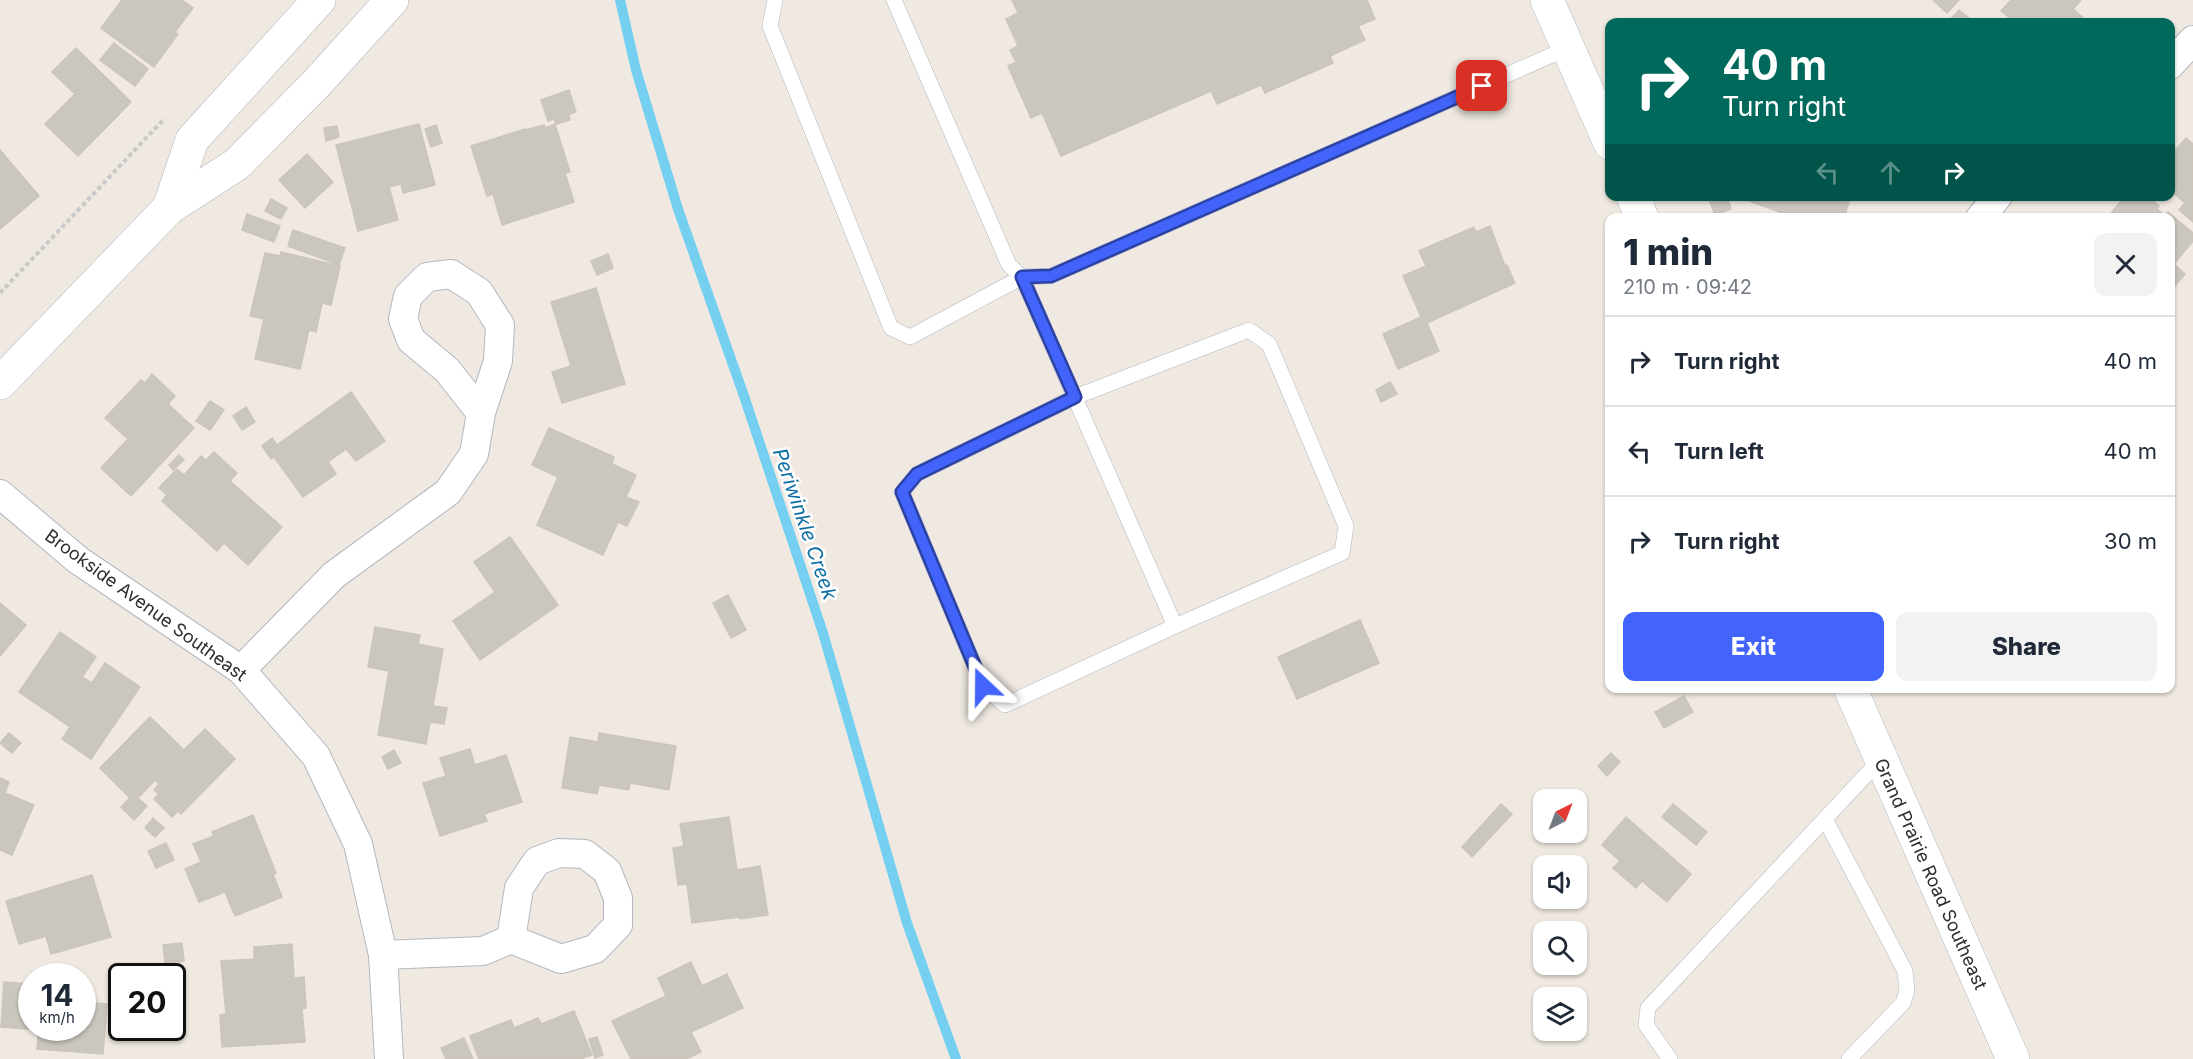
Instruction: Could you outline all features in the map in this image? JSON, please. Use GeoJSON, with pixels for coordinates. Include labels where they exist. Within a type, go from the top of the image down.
{"type":"FeatureCollection","features":[{"type":"Feature","properties":{"kind":"main road"},"geometry":{"type":"LineString","coordinates":[[169,208],[192,141],[319,0]]}},
{"type":"Feature","properties":{"kind":"main road"},"geometry":{"type":"LineString","coordinates":[[0,383],[169,208],[237,164],[316,84],[392,0]]}},
{"type":"Feature","properties":{"kind":"main road"},"geometry":{"type":"LineString","coordinates":[[1547,0],[1605,132]]}},
{"type":"Feature","properties":{"kind":"main road","name":"Grand Prairie Road Southeast"},"geometry":{"type":"LineString","coordinates":[[1852,693],[2013,1059]]}},
{"type":"Feature","properties":{"kind":"street"},"geometry":{"type":"LineString","coordinates":[[2175,60],[2193,40]]}},
{"type":"Feature","properties":{"kind":"street"},"geometry":{"type":"LineString","coordinates":[[1984,213],[1994,201]]}},
{"type":"Feature","properties":{"kind":"street"},"geometry":{"type":"LineString","coordinates":[[241,670],[334,575],[448,492],[474,453],[481,413],[498,361],[500,325],[479,292],[451,274],[427,277],[408,296],[404,319],[411,340],[447,370],[481,413]]}},
{"type":"Feature","properties":{"kind":"street","name":"Brookside Avenue Southeast"},"geometry":{"type":"LineString","coordinates":[[0,494],[78,560],[241,670],[316,756],[358,844],[383,955],[388,1059]]}},
{"type":"Feature","properties":{"kind":"street"},"geometry":{"type":"LineString","coordinates":[[383,955],[483,951],[511,939]]}},
{"type":"Feature","properties":{"kind":"lane"},"geometry":{"type":"LineString","coordinates":[[775,0],[770,26],[891,328],[910,337],[1022,277],[1051,276],[1568,48]]}},
{"type":"Feature","properties":{"kind":"lane"},"geometry":{"type":"LineString","coordinates":[[894,0],[1009,265],[1022,277],[1175,626]]}},
{"type":"Feature","properties":{"kind":"lane"},"geometry":{"type":"LineString","coordinates":[[1249,330],[1269,344],[1346,526],[1342,553],[1175,626],[1005,705],[983,686],[902,492],[917,474],[1075,397],[1249,330]]}},
{"type":"Feature","properties":{"kind":"lane"},"geometry":{"type":"LineString","coordinates":[[1670,1059],[1646,1025],[1648,1008],[1881,759]]}},
{"type":"Feature","properties":{"kind":"lane"},"geometry":{"type":"LineString","coordinates":[[1825,819],[1905,971],[1908,991],[1903,1003],[1849,1059]]}},
{"type":"Feature","properties":{"kind":"path"},"geometry":{"type":"LineString","coordinates":[[0,293],[171,111]]}},
{"type":"Feature","properties":{"kind":"building"},"geometry":{"type":"Polygon","coordinates":[[[122,0],[182,0],[193,8],[175,32],[178,34],[154,67],[101,28],[122,0]]]}},
{"type":"Feature","properties":{"kind":"building"},"geometry":{"type":"Polygon","coordinates":[[[1012,0],[1367,0],[1375,19],[1358,26],[1365,40],[1330,56],[1333,63],[1265,93],[1261,85],[1217,104],[1211,91],[1061,156],[1042,113],[1031,118],[1008,66],[1016,62],[1010,50],[1018,46],[1006,19],[1018,13],[1012,0]]]}},
{"type":"Feature","properties":{"kind":"building"},"geometry":{"type":"Polygon","coordinates":[[[1933,0],[1959,0],[1947,13],[1933,0]]]}},
{"type":"Feature","properties":{"kind":"building"},"geometry":{"type":"Polygon","coordinates":[[[2011,0],[2081,0],[2073,9],[2083,18],[2010,18],[2001,11],[2011,0]]]}},
{"type":"Feature","properties":{"kind":"building"},"geometry":{"type":"Polygon","coordinates":[[[1959,10],[1969,18],[1952,18],[1959,10]]]}},
{"type":"Feature","properties":{"kind":"building"},"geometry":{"type":"Polygon","coordinates":[[[114,43],[148,69],[135,86],[100,60],[114,43]]]}},
{"type":"Feature","properties":{"kind":"building"},"geometry":{"type":"Polygon","coordinates":[[[76,48],[131,102],[78,156],[45,124],[75,94],[52,72],[76,48]]]}},
{"type":"Feature","properties":{"kind":"building"},"geometry":{"type":"Polygon","coordinates":[[[569,90],[576,112],[569,114],[570,120],[556,124],[554,119],[548,121],[541,100],[569,90]]]}},
{"type":"Feature","properties":{"kind":"building"},"geometry":{"type":"Polygon","coordinates":[[[419,124],[435,185],[403,193],[401,184],[389,187],[398,220],[358,231],[336,145],[419,124]]]}},
{"type":"Feature","properties":{"kind":"building"},"geometry":{"type":"Polygon","coordinates":[[[555,124],[570,172],[565,173],[574,202],[502,225],[493,194],[487,196],[471,146],[525,129],[544,125],[545,128],[555,124]]]}},
{"type":"Feature","properties":{"kind":"building"},"geometry":{"type":"Polygon","coordinates":[[[436,125],[442,143],[431,147],[425,129],[436,125]]]}},
{"type":"Feature","properties":{"kind":"building"},"geometry":{"type":"Polygon","coordinates":[[[337,126],[339,137],[326,141],[324,128],[337,126]]]}},
{"type":"Feature","properties":{"kind":"building"},"geometry":{"type":"Polygon","coordinates":[[[2186,138],[2193,144],[2193,222],[2179,210],[2185,203],[2175,194],[2175,150],[2186,138]]]}},
{"type":"Feature","properties":{"kind":"building"},"geometry":{"type":"Polygon","coordinates":[[[0,150],[39,196],[0,229],[0,150]]]}},
{"type":"Feature","properties":{"kind":"building"},"geometry":{"type":"Polygon","coordinates":[[[307,154],[333,182],[305,208],[279,180],[307,154]]]}},
{"type":"Feature","properties":{"kind":"building"},"geometry":{"type":"Polygon","coordinates":[[[271,199],[287,208],[281,219],[265,211],[271,199]]]}},
{"type":"Feature","properties":{"kind":"building"},"geometry":{"type":"Polygon","coordinates":[[[1710,201],[1729,201],[1731,209],[1714,213],[1710,201]]]}},
{"type":"Feature","properties":{"kind":"building"},"geometry":{"type":"Polygon","coordinates":[[[1749,201],[1849,201],[1846,213],[1782,213],[1749,201]]]}},
{"type":"Feature","properties":{"kind":"building"},"geometry":{"type":"Polygon","coordinates":[[[2121,201],[2153,201],[2162,213],[2111,213],[2121,201]]]}},
{"type":"Feature","properties":{"kind":"building"},"geometry":{"type":"Polygon","coordinates":[[[247,214],[280,226],[274,242],[242,230],[247,214]]]}},
{"type":"Feature","properties":{"kind":"building"},"geometry":{"type":"Polygon","coordinates":[[[2175,218],[2193,233],[2193,241],[2175,263],[2175,218]]]}},
{"type":"Feature","properties":{"kind":"building"},"geometry":{"type":"Polygon","coordinates":[[[1490,226],[1505,266],[1507,265],[1515,283],[1427,323],[1439,351],[1398,369],[1383,334],[1421,317],[1403,276],[1426,266],[1419,251],[1474,227],[1476,232],[1490,226]]]}},
{"type":"Feature","properties":{"kind":"building"},"geometry":{"type":"Polygon","coordinates":[[[293,230],[345,248],[339,265],[288,246],[293,230]]]}},
{"type":"Feature","properties":{"kind":"building"},"geometry":{"type":"Polygon","coordinates":[[[281,252],[340,266],[331,305],[322,303],[316,332],[309,330],[300,369],[255,359],[264,319],[250,316],[265,253],[280,256],[281,252]]]}},
{"type":"Feature","properties":{"kind":"building"},"geometry":{"type":"Polygon","coordinates":[[[608,254],[613,268],[597,275],[591,261],[608,254]]]}},
{"type":"Feature","properties":{"kind":"building"},"geometry":{"type":"Polygon","coordinates":[[[2175,265],[2185,274],[2175,286],[2175,265]]]}},
{"type":"Feature","properties":{"kind":"building"},"geometry":{"type":"Polygon","coordinates":[[[596,288],[625,384],[562,403],[552,372],[571,366],[551,302],[596,288]]]}},
{"type":"Feature","properties":{"kind":"building"},"geometry":{"type":"Polygon","coordinates":[[[152,374],[175,396],[168,404],[194,428],[131,496],[101,468],[128,439],[105,418],[141,380],[145,383],[152,374]]]}},
{"type":"Feature","properties":{"kind":"building"},"geometry":{"type":"Polygon","coordinates":[[[1390,382],[1397,394],[1381,402],[1376,390],[1390,382]]]}},
{"type":"Feature","properties":{"kind":"building"},"geometry":{"type":"Polygon","coordinates":[[[351,392],[385,441],[356,461],[346,449],[328,462],[336,474],[303,497],[274,457],[271,459],[262,446],[272,438],[277,445],[351,392]]]}},
{"type":"Feature","properties":{"kind":"building"},"geometry":{"type":"Polygon","coordinates":[[[210,401],[224,410],[210,430],[196,421],[210,401]]]}},
{"type":"Feature","properties":{"kind":"building"},"geometry":{"type":"Polygon","coordinates":[[[246,407],[255,422],[242,430],[233,416],[246,407]]]}},
{"type":"Feature","properties":{"kind":"building"},"geometry":{"type":"Polygon","coordinates":[[[549,428],[614,457],[612,464],[636,475],[626,497],[639,502],[627,526],[618,522],[603,555],[537,525],[558,477],[532,465],[549,428]]]}},
{"type":"Feature","properties":{"kind":"building"},"geometry":{"type":"Polygon","coordinates":[[[214,452],[237,473],[230,481],[282,527],[248,565],[224,543],[217,551],[162,501],[167,495],[159,488],[177,469],[184,475],[201,456],[206,460],[214,452]]]}},
{"type":"Feature","properties":{"kind":"building"},"geometry":{"type":"Polygon","coordinates":[[[179,455],[184,460],[173,470],[169,465],[179,455]]]}},
{"type":"Feature","properties":{"kind":"building"},"geometry":{"type":"Polygon","coordinates":[[[510,537],[558,605],[480,660],[453,621],[495,592],[474,562],[510,537]]]}},
{"type":"Feature","properties":{"kind":"building"},"geometry":{"type":"Polygon","coordinates":[[[728,595],[746,630],[731,638],[713,603],[728,595]]]}},
{"type":"Feature","properties":{"kind":"building"},"geometry":{"type":"Polygon","coordinates":[[[0,603],[26,625],[0,656],[0,603]]]}},
{"type":"Feature","properties":{"kind":"building"},"geometry":{"type":"Polygon","coordinates":[[[1360,620],[1379,663],[1297,699],[1278,657],[1360,620]]]}},
{"type":"Feature","properties":{"kind":"building"},"geometry":{"type":"Polygon","coordinates":[[[375,627],[420,635],[418,644],[443,649],[433,706],[447,708],[444,724],[430,722],[426,744],[378,735],[389,671],[368,667],[375,627]]]}},
{"type":"Feature","properties":{"kind":"building"},"geometry":{"type":"Polygon","coordinates":[[[60,632],[96,657],[82,677],[92,683],[105,663],[140,687],[91,759],[62,739],[70,727],[19,692],[60,632]]]}},
{"type":"Feature","properties":{"kind":"building"},"geometry":{"type":"Polygon","coordinates":[[[1684,696],[1693,712],[1664,728],[1655,712],[1684,696]]]}},
{"type":"Feature","properties":{"kind":"building"},"geometry":{"type":"Polygon","coordinates":[[[150,717],[184,750],[205,729],[235,759],[181,814],[178,811],[172,817],[154,799],[159,794],[154,790],[159,784],[155,780],[138,798],[147,806],[134,820],[121,807],[130,798],[100,768],[150,717]]]}},
{"type":"Feature","properties":{"kind":"building"},"geometry":{"type":"Polygon","coordinates":[[[9,733],[21,743],[12,753],[0,743],[9,733]]]}},
{"type":"Feature","properties":{"kind":"building"},"geometry":{"type":"Polygon","coordinates":[[[599,733],[676,746],[669,790],[630,783],[629,790],[599,785],[597,794],[562,788],[570,737],[598,742],[599,733]]]}},
{"type":"Feature","properties":{"kind":"building"},"geometry":{"type":"Polygon","coordinates":[[[470,749],[475,765],[506,755],[522,802],[484,814],[487,821],[440,836],[423,783],[446,776],[440,758],[470,749]]]}},
{"type":"Feature","properties":{"kind":"building"},"geometry":{"type":"Polygon","coordinates":[[[394,750],[401,763],[388,769],[382,757],[394,750]]]}},
{"type":"Feature","properties":{"kind":"building"},"geometry":{"type":"Polygon","coordinates":[[[1611,753],[1620,762],[1607,776],[1598,766],[1611,753]]]}},
{"type":"Feature","properties":{"kind":"building"},"geometry":{"type":"Polygon","coordinates":[[[0,778],[9,782],[5,793],[34,805],[12,855],[0,850],[0,778]]]}},
{"type":"Feature","properties":{"kind":"building"},"geometry":{"type":"Polygon","coordinates":[[[1501,804],[1512,814],[1472,857],[1462,847],[1501,804]]]}},
{"type":"Feature","properties":{"kind":"building"},"geometry":{"type":"Polygon","coordinates":[[[1673,804],[1707,832],[1696,845],[1662,817],[1673,804]]]}},
{"type":"Feature","properties":{"kind":"building"},"geometry":{"type":"Polygon","coordinates":[[[253,815],[276,873],[273,874],[282,897],[235,916],[225,892],[199,902],[185,869],[201,862],[193,844],[214,836],[212,832],[253,815]]]}},
{"type":"Feature","properties":{"kind":"building"},"geometry":{"type":"Polygon","coordinates":[[[729,817],[737,870],[760,866],[768,915],[692,923],[687,884],[678,885],[673,848],[684,846],[680,824],[729,817]]]}},
{"type":"Feature","properties":{"kind":"building"},"geometry":{"type":"Polygon","coordinates":[[[1626,817],[1691,874],[1667,902],[1642,881],[1636,888],[1613,868],[1620,861],[1602,845],[1626,817]]]}},
{"type":"Feature","properties":{"kind":"building"},"geometry":{"type":"Polygon","coordinates":[[[153,818],[164,828],[155,837],[145,828],[153,818]]]}},
{"type":"Feature","properties":{"kind":"building"},"geometry":{"type":"Polygon","coordinates":[[[166,843],[174,860],[156,868],[148,851],[166,843]]]}},
{"type":"Feature","properties":{"kind":"building"},"geometry":{"type":"Polygon","coordinates":[[[92,875],[111,937],[51,954],[46,936],[19,944],[6,901],[92,875]]]}},
{"type":"Feature","properties":{"kind":"building"},"geometry":{"type":"Polygon","coordinates":[[[182,943],[184,961],[165,963],[163,945],[182,943]]]}},
{"type":"Feature","properties":{"kind":"building"},"geometry":{"type":"Polygon","coordinates":[[[292,944],[294,978],[304,977],[306,1008],[302,1009],[305,1042],[222,1047],[220,1015],[226,1014],[221,961],[254,959],[254,947],[292,944]]]}},
{"type":"Feature","properties":{"kind":"building"},"geometry":{"type":"Polygon","coordinates":[[[691,962],[702,986],[727,974],[743,1008],[691,1032],[701,1052],[686,1059],[631,1059],[612,1021],[666,996],[658,978],[691,962]]]}},
{"type":"Feature","properties":{"kind":"building"},"geometry":{"type":"Polygon","coordinates":[[[4,982],[18,983],[18,1028],[1,1027],[4,982]]]}},
{"type":"Feature","properties":{"kind":"building"},"geometry":{"type":"Polygon","coordinates":[[[96,1003],[107,1004],[103,1054],[37,1049],[38,1041],[96,1041],[96,1003]]]}},
{"type":"Feature","properties":{"kind":"building"},"geometry":{"type":"Polygon","coordinates":[[[574,1011],[592,1055],[581,1059],[479,1059],[470,1036],[511,1020],[514,1028],[538,1018],[541,1024],[574,1011]]]}},
{"type":"Feature","properties":{"kind":"building"},"geometry":{"type":"Polygon","coordinates":[[[597,1037],[603,1055],[595,1058],[589,1039],[597,1037]]]}},
{"type":"Feature","properties":{"kind":"building"},"geometry":{"type":"Polygon","coordinates":[[[464,1038],[473,1059],[446,1059],[441,1048],[464,1038]]]}},
{"type":"Feature","properties":{"kind":"waterway","name":"Periwinkle Creek"},"geometry":{"type":"LineString","coordinates":[[620,0],[636,70],[678,209],[744,396],[823,633],[907,923],[956,1059]]}},
{"type":"Feature","properties":{"kind":"route"},"geometry":{"type":"LineString","coordinates":[[983,686],[902,492],[917,474],[1075,397],[1022,277],[1051,276],[1482,86]]}}]}
